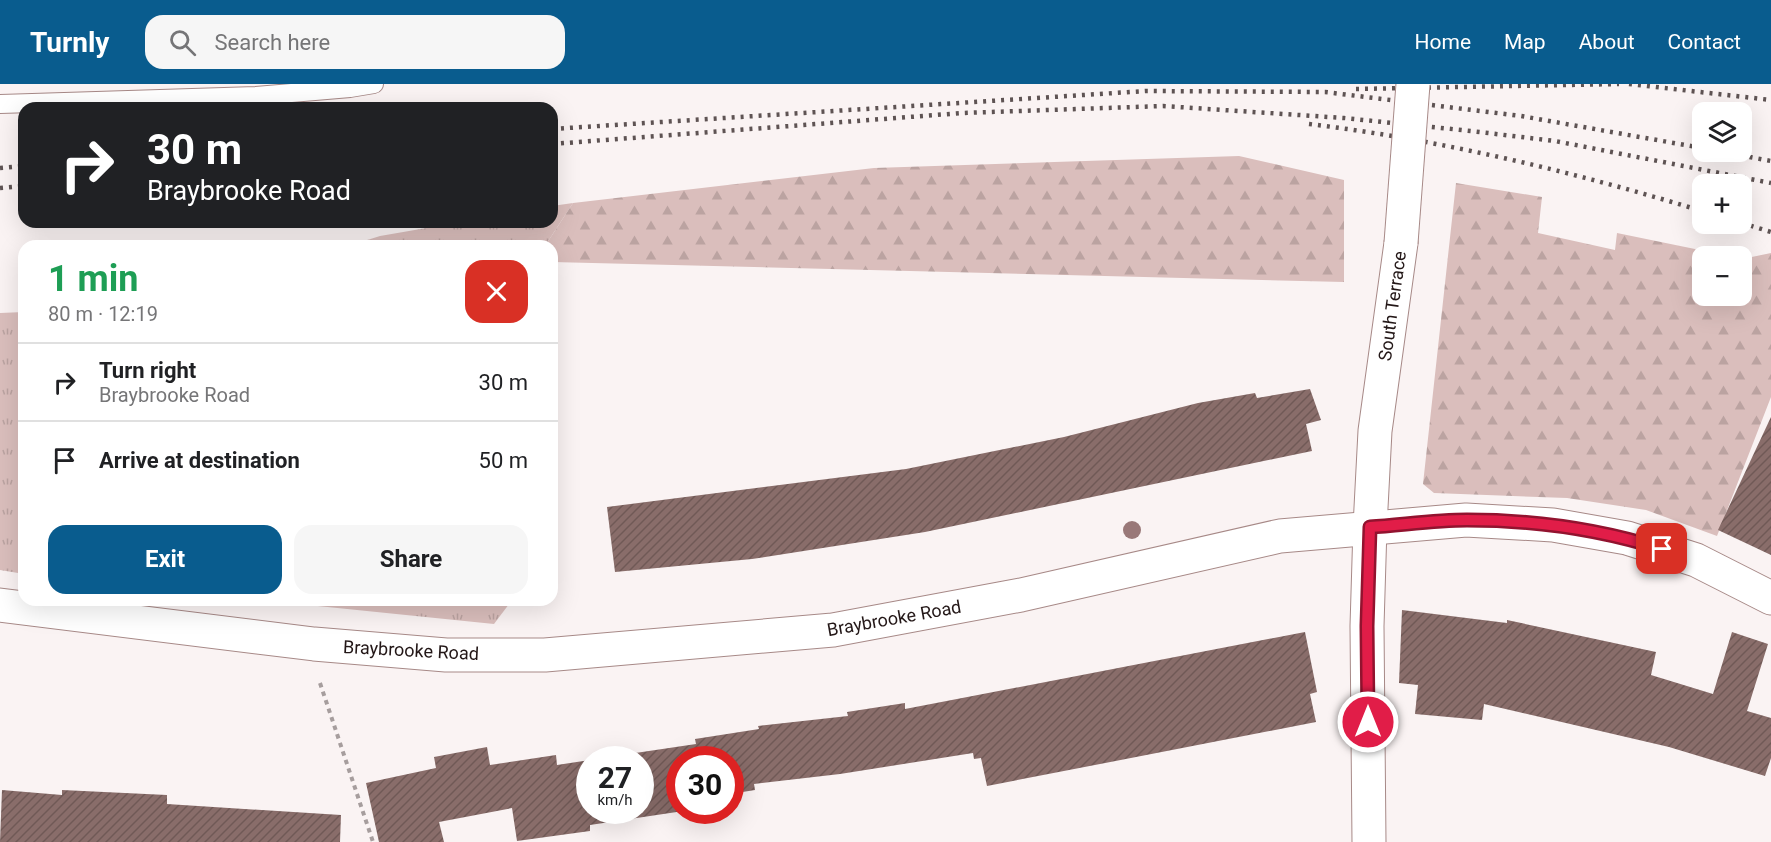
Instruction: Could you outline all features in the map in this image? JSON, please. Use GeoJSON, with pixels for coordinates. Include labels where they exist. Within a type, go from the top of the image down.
{"type":"FeatureCollection","features":[{"type":"Feature","properties":{"kind":"street","name":"South Terrace"},"geometry":{"type":"LineString","coordinates":[[1369,842],[1367,626],[1375,431],[1401,243],[1413,84]]}},
{"type":"Feature","properties":{"kind":"street","name":"Braybrooke Road"},"geometry":{"type":"LineString","coordinates":[[0,605],[314,644],[446,655],[545,655],[833,630],[1021,595],[1280,536],[1466,520],[1553,525],[1627,538],[1696,560],[1771,598]]}},
{"type":"Feature","properties":{"kind":"lane"},"geometry":{"type":"LineString","coordinates":[[64,102],[256,96],[374,84]]}},
{"type":"Feature","properties":{"kind":"lane"},"geometry":{"type":"LineString","coordinates":[[0,104],[18,103]]}},
{"type":"Feature","properties":{"kind":"path"},"geometry":{"type":"LineString","coordinates":[[314,644],[318,677],[373,842]]}},
{"type":"Feature","properties":{"kind":"green space"},"geometry":{"type":"Polygon","coordinates":[[[1239,156],[1344,180],[1344,282],[558,262],[558,240],[549,240],[573,203],[874,168],[1239,156]]]}},
{"type":"Feature","properties":{"kind":"green space"},"geometry":{"type":"Polygon","coordinates":[[[1456,183],[1542,197],[1538,233],[1615,250],[1617,233],[1692,248],[1692,306],[1752,306],[1752,257],[1771,253],[1771,397],[1717,536],[1646,510],[1567,498],[1434,493],[1423,484],[1456,183]]]}},
{"type":"Feature","properties":{"kind":"green space"},"geometry":{"type":"Polygon","coordinates":[[[573,203],[558,226],[558,205],[573,203]]]}},
{"type":"Feature","properties":{"kind":"green space"},"geometry":{"type":"Polygon","coordinates":[[[426,228],[557,228],[549,240],[367,240],[426,228]]]}},
{"type":"Feature","properties":{"kind":"green space"},"geometry":{"type":"Polygon","coordinates":[[[18,312],[18,573],[0,570],[0,313],[18,312]]]}},
{"type":"Feature","properties":{"kind":"green space"},"geometry":{"type":"Polygon","coordinates":[[[318,606],[508,606],[494,624],[318,606]]]}},
{"type":"Feature","properties":{"kind":"building"},"geometry":{"type":"Polygon","coordinates":[[[1310,389],[1321,420],[1306,424],[1312,451],[925,532],[752,559],[615,572],[607,507],[906,469],[1064,437],[1198,403],[1255,393],[1257,398],[1310,389]]]}},
{"type":"Feature","properties":{"kind":"building"},"geometry":{"type":"Polygon","coordinates":[[[1771,417],[1771,555],[1718,530],[1771,417]]]}},
{"type":"Feature","properties":{"kind":"building"},"geometry":{"type":"Polygon","coordinates":[[[1402,610],[1507,623],[1507,620],[1656,652],[1651,675],[1713,694],[1732,632],[1768,644],[1747,711],[1771,718],[1771,758],[1765,776],[1669,747],[1484,704],[1482,720],[1415,714],[1418,685],[1399,683],[1402,610]]]}},
{"type":"Feature","properties":{"kind":"building"},"geometry":{"type":"Polygon","coordinates":[[[1305,632],[1317,692],[1310,694],[1316,722],[987,786],[981,758],[974,759],[973,753],[840,774],[754,784],[755,790],[744,792],[744,746],[683,746],[696,744],[695,739],[759,729],[758,726],[848,716],[847,712],[905,703],[905,709],[1305,632]]]}},
{"type":"Feature","properties":{"kind":"building"},"geometry":{"type":"Polygon","coordinates":[[[487,747],[490,765],[556,755],[557,765],[576,762],[576,824],[597,824],[590,825],[590,831],[517,841],[512,808],[439,822],[444,842],[379,842],[366,783],[436,768],[434,757],[487,747]]]}},
{"type":"Feature","properties":{"kind":"building"},"geometry":{"type":"Polygon","coordinates":[[[666,748],[666,814],[654,815],[654,750],[666,748]]]}},
{"type":"Feature","properties":{"kind":"building"},"geometry":{"type":"Polygon","coordinates":[[[2,790],[62,795],[62,790],[167,795],[167,804],[341,815],[340,842],[0,842],[2,790]]]}},
{"type":"Feature","properties":{"kind":"railway"},"geometry":{"type":"LineString","coordinates":[[1356,89],[1619,84]]}},
{"type":"Feature","properties":{"kind":"railway"},"geometry":{"type":"LineString","coordinates":[[1629,84],[1771,100]]}},
{"type":"Feature","properties":{"kind":"railway"},"geometry":{"type":"LineString","coordinates":[[558,129],[1146,91],[1325,92],[1521,116],[1692,146]]}},
{"type":"Feature","properties":{"kind":"railway"},"geometry":{"type":"LineString","coordinates":[[558,144],[962,113],[1163,106],[1344,118],[1555,141],[1771,183]]}},
{"type":"Feature","properties":{"kind":"railway"},"geometry":{"type":"LineString","coordinates":[[1309,124],[1458,148],[1605,183],[1692,208]]}},
{"type":"Feature","properties":{"kind":"railway"},"geometry":{"type":"LineString","coordinates":[[1752,157],[1771,161]]}},
{"type":"Feature","properties":{"kind":"railway"},"geometry":{"type":"LineString","coordinates":[[0,168],[18,166]]}},
{"type":"Feature","properties":{"kind":"railway"},"geometry":{"type":"LineString","coordinates":[[0,188],[18,186]]}},
{"type":"Feature","properties":{"kind":"railway"},"geometry":{"type":"LineString","coordinates":[[1752,226],[1771,232]]}},
{"type":"Feature","properties":{"kind":"route"},"geometry":{"type":"LineString","coordinates":[[1368,722],[1367,626],[1370,527],[1466,520],[1553,525],[1627,538],[1662,549]]}}]}
